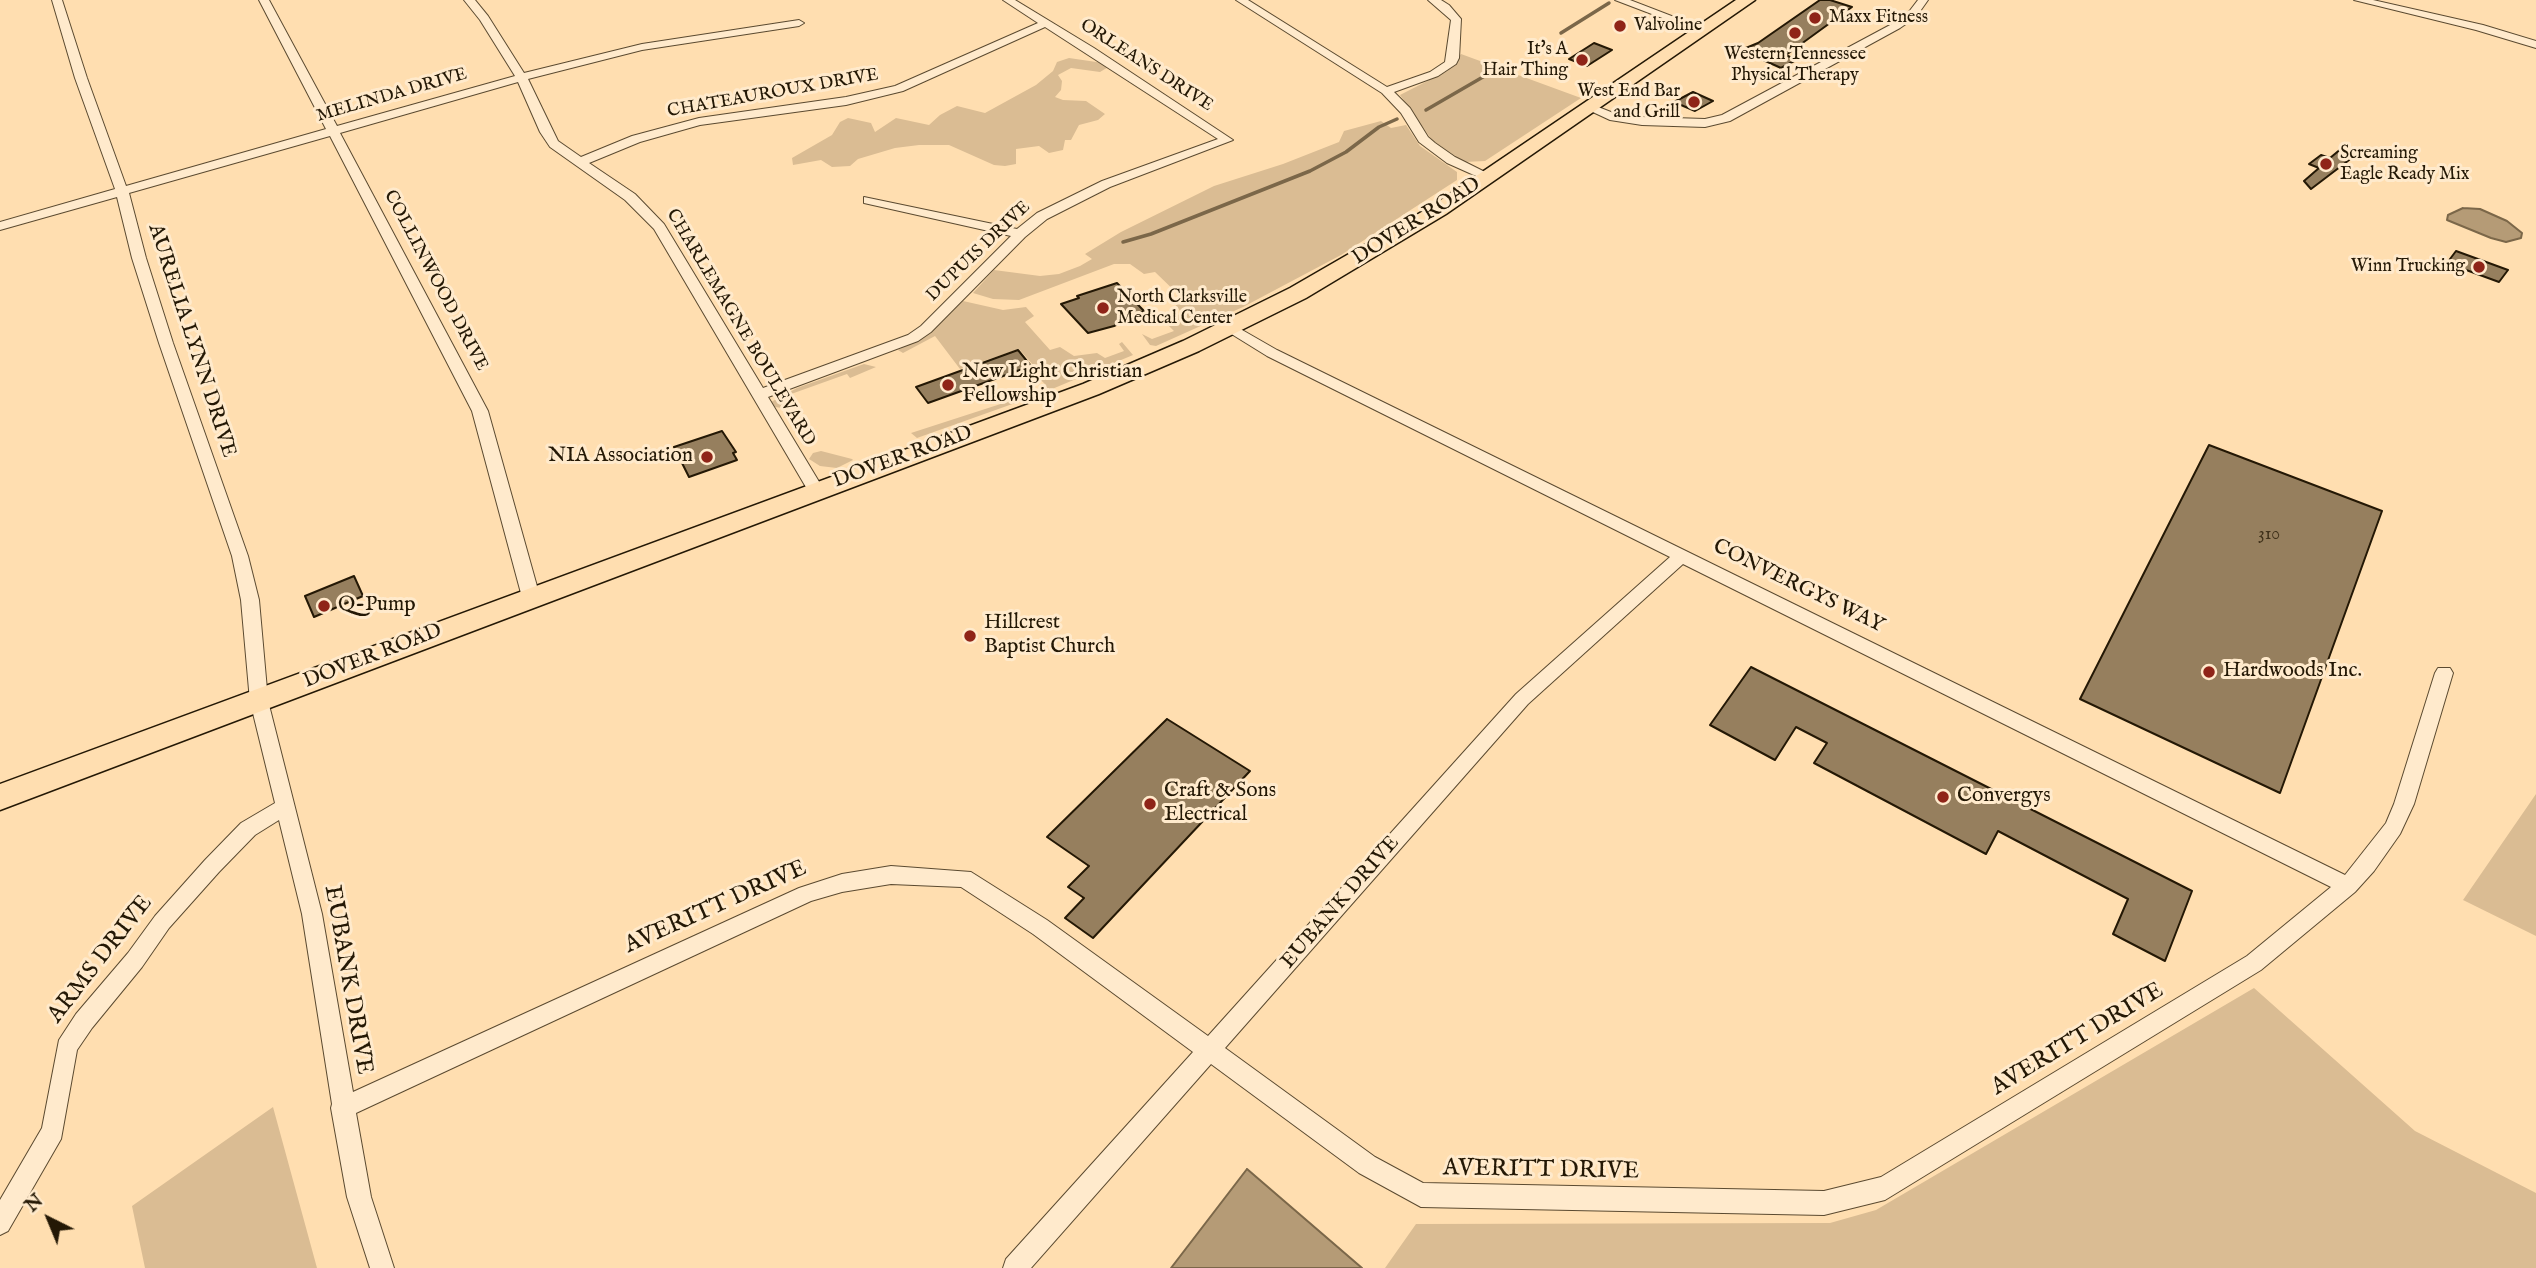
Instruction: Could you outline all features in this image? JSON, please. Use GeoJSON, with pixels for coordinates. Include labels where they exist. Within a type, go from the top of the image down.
{"type":"FeatureCollection","features":[{"type":"Feature","properties":{"kind":"main road","name":"DOVER ROAD"},"geometry":{"type":"LineString","coordinates":[[0,797],[1091,389],[1230,327],[1331,275],[1489,177],[1748,0]]}},
{"type":"Feature","properties":{"kind":"street","name":"AURELIA LYNN DRIVE"},"geometry":{"type":"LineString","coordinates":[[57,0],[81,78],[122,191],[166,343],[240,556],[250,600],[259,701]]}},
{"type":"Feature","properties":{"kind":"street","name":"COLLINWOOD DRIVE"},"geometry":{"type":"LineString","coordinates":[[264,0],[480,411],[531,597]]}},
{"type":"Feature","properties":{"kind":"street","name":"CHARLEMAGNE BOULEVARD"},"geometry":{"type":"LineString","coordinates":[[469,0],[484,18],[522,78],[554,144],[630,197],[659,227],[816,490]]}},
{"type":"Feature","properties":{"kind":"street","name":"ORLEANS DRIVE"},"geometry":{"type":"LineString","coordinates":[[1008,0],[1227,140]]}},
{"type":"Feature","properties":{"kind":"street"},"geometry":{"type":"LineString","coordinates":[[1241,0],[1386,91],[1406,111],[1431,146],[1451,160],[1489,177]]}},
{"type":"Feature","properties":{"kind":"street"},"geometry":{"type":"LineString","coordinates":[[1386,91],[1434,74],[1450,64],[1453,58],[1456,19],[1445,7],[1433,0]]}},
{"type":"Feature","properties":{"kind":"street"},"geometry":{"type":"LineString","coordinates":[[1620,0],[1703,30]]}},
{"type":"Feature","properties":{"kind":"street"},"geometry":{"type":"LineString","coordinates":[[1588,107],[1625,119],[1642,121],[1705,123],[1726,118],[1896,26],[1912,15],[1923,0]]}},
{"type":"Feature","properties":{"kind":"street"},"geometry":{"type":"LineString","coordinates":[[2360,0],[2479,27],[2536,45]]}},
{"type":"Feature","properties":{"kind":"street","name":"MELINDA DRIVE"},"geometry":{"type":"LineString","coordinates":[[0,226],[522,78],[642,47],[799,23]]}},
{"type":"Feature","properties":{"kind":"street","name":"CHATEAUROUX DRIVE"},"geometry":{"type":"LineString","coordinates":[[581,162],[636,139],[699,122],[846,101],[899,89],[1046,23]]}},
{"type":"Feature","properties":{"kind":"street","name":"DUPUIS DRIVE"},"geometry":{"type":"LineString","coordinates":[[759,394],[913,338],[926,329],[1020,234],[1042,216],[1106,184],[1227,140]]}},
{"type":"Feature","properties":{"kind":"street"},"geometry":{"type":"LineString","coordinates":[[869,200],[1020,234]]}},
{"type":"Feature","properties":{"kind":"street","name":"CONVERGYS WAY"},"geometry":{"type":"LineString","coordinates":[[1230,327],[1272,353],[2348,886]]}},
{"type":"Feature","properties":{"kind":"street","name":"EUBANK DRIVE"},"geometry":{"type":"LineString","coordinates":[[1015,1268],[1522,699],[1683,555]]}},
{"type":"Feature","properties":{"kind":"street","name":"AVERITT DRIVE"},"geometry":{"type":"LineString","coordinates":[[342,1108],[806,894],[842,883],[891,875],[964,878],[1040,927],[1367,1165],[1421,1195],[1824,1203],[1885,1188],[2255,963],[2348,886],[2367,865],[2393,828],[2404,804],[2444,673]]}},
{"type":"Feature","properties":{"kind":"street","name":"EUBANK DRIVE"},"geometry":{"type":"LineString","coordinates":[[259,701],[312,914],[342,1108],[359,1197],[382,1268]]}},
{"type":"Feature","properties":{"kind":"street","name":"ARMS DRIVE"},"geometry":{"type":"LineString","coordinates":[[0,1223],[53,1131],[67,1047],[84,1021],[135,960],[162,922],[236,840],[260,820],[286,806]]}},
{"type":"Feature","properties":{"kind":"shaded area"},"geometry":{"type":"Polygon","coordinates":[[[1461,54],[1581,98],[1485,161],[1464,162],[1432,140],[1400,95],[1447,71],[1461,54]]]}},
{"type":"Feature","properties":{"kind":"shaded area"},"geometry":{"type":"Polygon","coordinates":[[[1069,58],[1110,66],[1100,72],[1071,68],[1058,75],[1062,81],[1061,90],[1055,97],[1086,101],[1105,114],[1098,120],[1079,125],[1071,140],[1065,140],[1063,150],[1049,153],[1039,146],[1016,149],[1016,164],[1005,166],[994,165],[949,145],[919,145],[895,148],[858,159],[850,166],[832,167],[821,160],[793,165],[792,158],[832,135],[840,122],[848,118],[871,123],[875,132],[896,118],[929,125],[957,106],[985,113],[1036,85],[1053,71],[1057,62],[1069,58]]]}},
{"type":"Feature","properties":{"kind":"shaded area"},"geometry":{"type":"Polygon","coordinates":[[[1381,121],[1391,128],[1406,125],[1420,146],[1457,172],[1457,180],[1341,255],[1243,307],[1156,346],[1150,345],[1142,334],[1152,339],[1174,331],[1168,325],[1181,312],[1174,303],[1182,298],[1155,272],[1144,274],[1130,264],[1114,264],[1019,300],[993,299],[973,293],[994,270],[1040,276],[1059,274],[1080,266],[1092,259],[1085,254],[1121,232],[1214,186],[1283,164],[1339,142],[1344,131],[1381,121]]]}},
{"type":"Feature","properties":{"kind":"shaded area"},"geometry":{"type":"Polygon","coordinates":[[[2463,208],[2480,209],[2507,221],[2522,233],[2521,238],[2506,242],[2447,220],[2448,215],[2463,208]]]}},
{"type":"Feature","properties":{"kind":"shaded area"},"geometry":{"type":"Polygon","coordinates":[[[963,301],[1003,310],[1026,307],[1034,316],[1025,322],[1050,350],[1060,347],[1074,356],[1097,353],[1105,358],[1124,351],[1119,344],[1122,342],[1133,355],[1045,392],[1042,389],[1046,385],[1029,369],[1034,366],[1019,349],[960,369],[935,336],[903,353],[898,350],[930,333],[963,301]]]}},
{"type":"Feature","properties":{"kind":"shaded area"},"geometry":{"type":"Polygon","coordinates":[[[864,364],[876,367],[850,378],[847,374],[780,398],[785,406],[782,408],[775,407],[771,402],[797,388],[864,364]]]}},
{"type":"Feature","properties":{"kind":"shaded area"},"geometry":{"type":"Polygon","coordinates":[[[1016,399],[1018,402],[917,438],[911,433],[1016,399]]]}},
{"type":"Feature","properties":{"kind":"shaded area"},"geometry":{"type":"Polygon","coordinates":[[[821,451],[853,460],[837,468],[820,466],[809,459],[813,453],[821,451]]]}},
{"type":"Feature","properties":{"kind":"shaded area"},"geometry":{"type":"Polygon","coordinates":[[[2536,794],[2536,936],[2463,900],[2536,794]]]}},
{"type":"Feature","properties":{"kind":"shaded area"},"geometry":{"type":"Polygon","coordinates":[[[2254,988],[2415,1131],[2536,1193],[2536,1268],[1385,1268],[1416,1224],[1830,1223],[1876,1210],[2254,988]]]}},
{"type":"Feature","properties":{"kind":"shaded area"},"geometry":{"type":"Polygon","coordinates":[[[273,1107],[317,1268],[145,1268],[132,1206],[273,1107]]]}},
{"type":"Feature","properties":{"kind":"shaded area"},"geometry":{"type":"Polygon","coordinates":[[[1247,1169],[1362,1268],[1171,1268],[1247,1169]]]}},
{"type":"Feature","properties":{"kind":"building"},"geometry":{"type":"Polygon","coordinates":[[[1820,0],[1830,0],[1852,7],[1786,55],[1796,60],[1781,68],[1741,50],[1758,43],[1820,0]]]}},
{"type":"Feature","properties":{"kind":"building"},"geometry":{"type":"Polygon","coordinates":[[[1594,43],[1612,50],[1587,66],[1569,59],[1594,43]]]}},
{"type":"Feature","properties":{"kind":"building","name":"West End Bar and Grill"},"geometry":{"type":"Polygon","coordinates":[[[1693,92],[1713,101],[1695,111],[1674,102],[1693,92]]]}},
{"type":"Feature","properties":{"kind":"building"},"geometry":{"type":"Polygon","coordinates":[[[2342,148],[2357,154],[2311,189],[2304,181],[2319,168],[2309,164],[2321,155],[2330,158],[2342,148]]]}},
{"type":"Feature","properties":{"kind":"building","name":"Winn Trucking"},"geometry":{"type":"Polygon","coordinates":[[[2456,251],[2508,270],[2499,282],[2447,263],[2456,251]]]}},
{"type":"Feature","properties":{"kind":"building","name":"North Clarksville Medical Center"},"geometry":{"type":"Polygon","coordinates":[[[1117,283],[1144,311],[1114,326],[1088,333],[1061,304],[1079,298],[1077,296],[1117,283]]]}},
{"type":"Feature","properties":{"kind":"building"},"geometry":{"type":"Polygon","coordinates":[[[1018,350],[1031,366],[928,403],[916,387],[1018,350]]]}},
{"type":"Feature","properties":{"kind":"building","name":"NIA Association"},"geometry":{"type":"Polygon","coordinates":[[[722,431],[736,452],[733,453],[737,460],[689,477],[674,447],[722,431]]]}},
{"type":"Feature","properties":{"kind":"building"},"geometry":{"type":"Polygon","coordinates":[[[2209,445],[2382,511],[2280,793],[2080,699],[2209,445]]]}},
{"type":"Feature","properties":{"kind":"building","name":"Q-Pump"},"geometry":{"type":"Polygon","coordinates":[[[354,576],[363,596],[314,617],[305,596],[354,576]]]}},
{"type":"Feature","properties":{"kind":"building","name":"Convergys"},"geometry":{"type":"Polygon","coordinates":[[[1751,667],[2192,891],[2165,961],[2113,934],[2128,899],[1998,831],[1986,854],[1814,763],[1827,743],[1796,727],[1775,760],[1710,725],[1751,667]]]}},
{"type":"Feature","properties":{"kind":"building","name":"Craft & Sons Electrical"},"geometry":{"type":"Polygon","coordinates":[[[1167,719],[1250,771],[1093,938],[1065,918],[1084,898],[1068,887],[1089,866],[1047,837],[1167,719]]]}},
{"type":"Feature","properties":{"kind":"waterway"},"geometry":{"type":"LineString","coordinates":[[1561,33],[1609,3]]}},
{"type":"Feature","properties":{"kind":"waterway"},"geometry":{"type":"LineString","coordinates":[[1426,110],[1495,70]]}},
{"type":"Feature","properties":{"kind":"waterway"},"geometry":{"type":"LineString","coordinates":[[1123,242],[1151,234],[1310,171],[1346,152],[1379,127],[1397,119]]}},
{"type":"Feature","properties":{"kind":"place","name":"Maxx Fitness"},"geometry":{"type":"Point","coordinates":[1815,18]}},
{"type":"Feature","properties":{"kind":"place","name":"Valvoline"},"geometry":{"type":"Point","coordinates":[1620,26]}},
{"type":"Feature","properties":{"kind":"place","name":"Western Tennessee Physical Therapy"},"geometry":{"type":"Point","coordinates":[1795,33]}},
{"type":"Feature","properties":{"kind":"place","name":"It's A Hair Thing"},"geometry":{"type":"Point","coordinates":[1582,60]}},
{"type":"Feature","properties":{"kind":"place","name":"West End Bar and Grill"},"geometry":{"type":"Point","coordinates":[1694,102]}},
{"type":"Feature","properties":{"kind":"place","name":"Screaming Eagle Ready Mix"},"geometry":{"type":"Point","coordinates":[2326,164]}},
{"type":"Feature","properties":{"kind":"place","name":"Winn Trucking"},"geometry":{"type":"Point","coordinates":[2479,267]}},
{"type":"Feature","properties":{"kind":"place","name":"North Clarksville Medical Center"},"geometry":{"type":"Point","coordinates":[1103,308]}},
{"type":"Feature","properties":{"kind":"place","name":"New Light Christian Fellowship"},"geometry":{"type":"Point","coordinates":[948,385]}},
{"type":"Feature","properties":{"kind":"place","name":"NIA Association"},"geometry":{"type":"Point","coordinates":[707,457]}},
{"type":"Feature","properties":{"kind":"place","name":"Q-Pump"},"geometry":{"type":"Point","coordinates":[324,606]}},
{"type":"Feature","properties":{"kind":"place","name":"Hillcrest Baptist Church"},"geometry":{"type":"Point","coordinates":[970,636]}},
{"type":"Feature","properties":{"kind":"place","name":"Hardwoods Inc."},"geometry":{"type":"Point","coordinates":[2209,672]}},
{"type":"Feature","properties":{"kind":"place","name":"Convergys"},"geometry":{"type":"Point","coordinates":[1943,797]}},
{"type":"Feature","properties":{"kind":"place","name":"Craft & Sons Electrical"},"geometry":{"type":"Point","coordinates":[1150,804]}}]}
